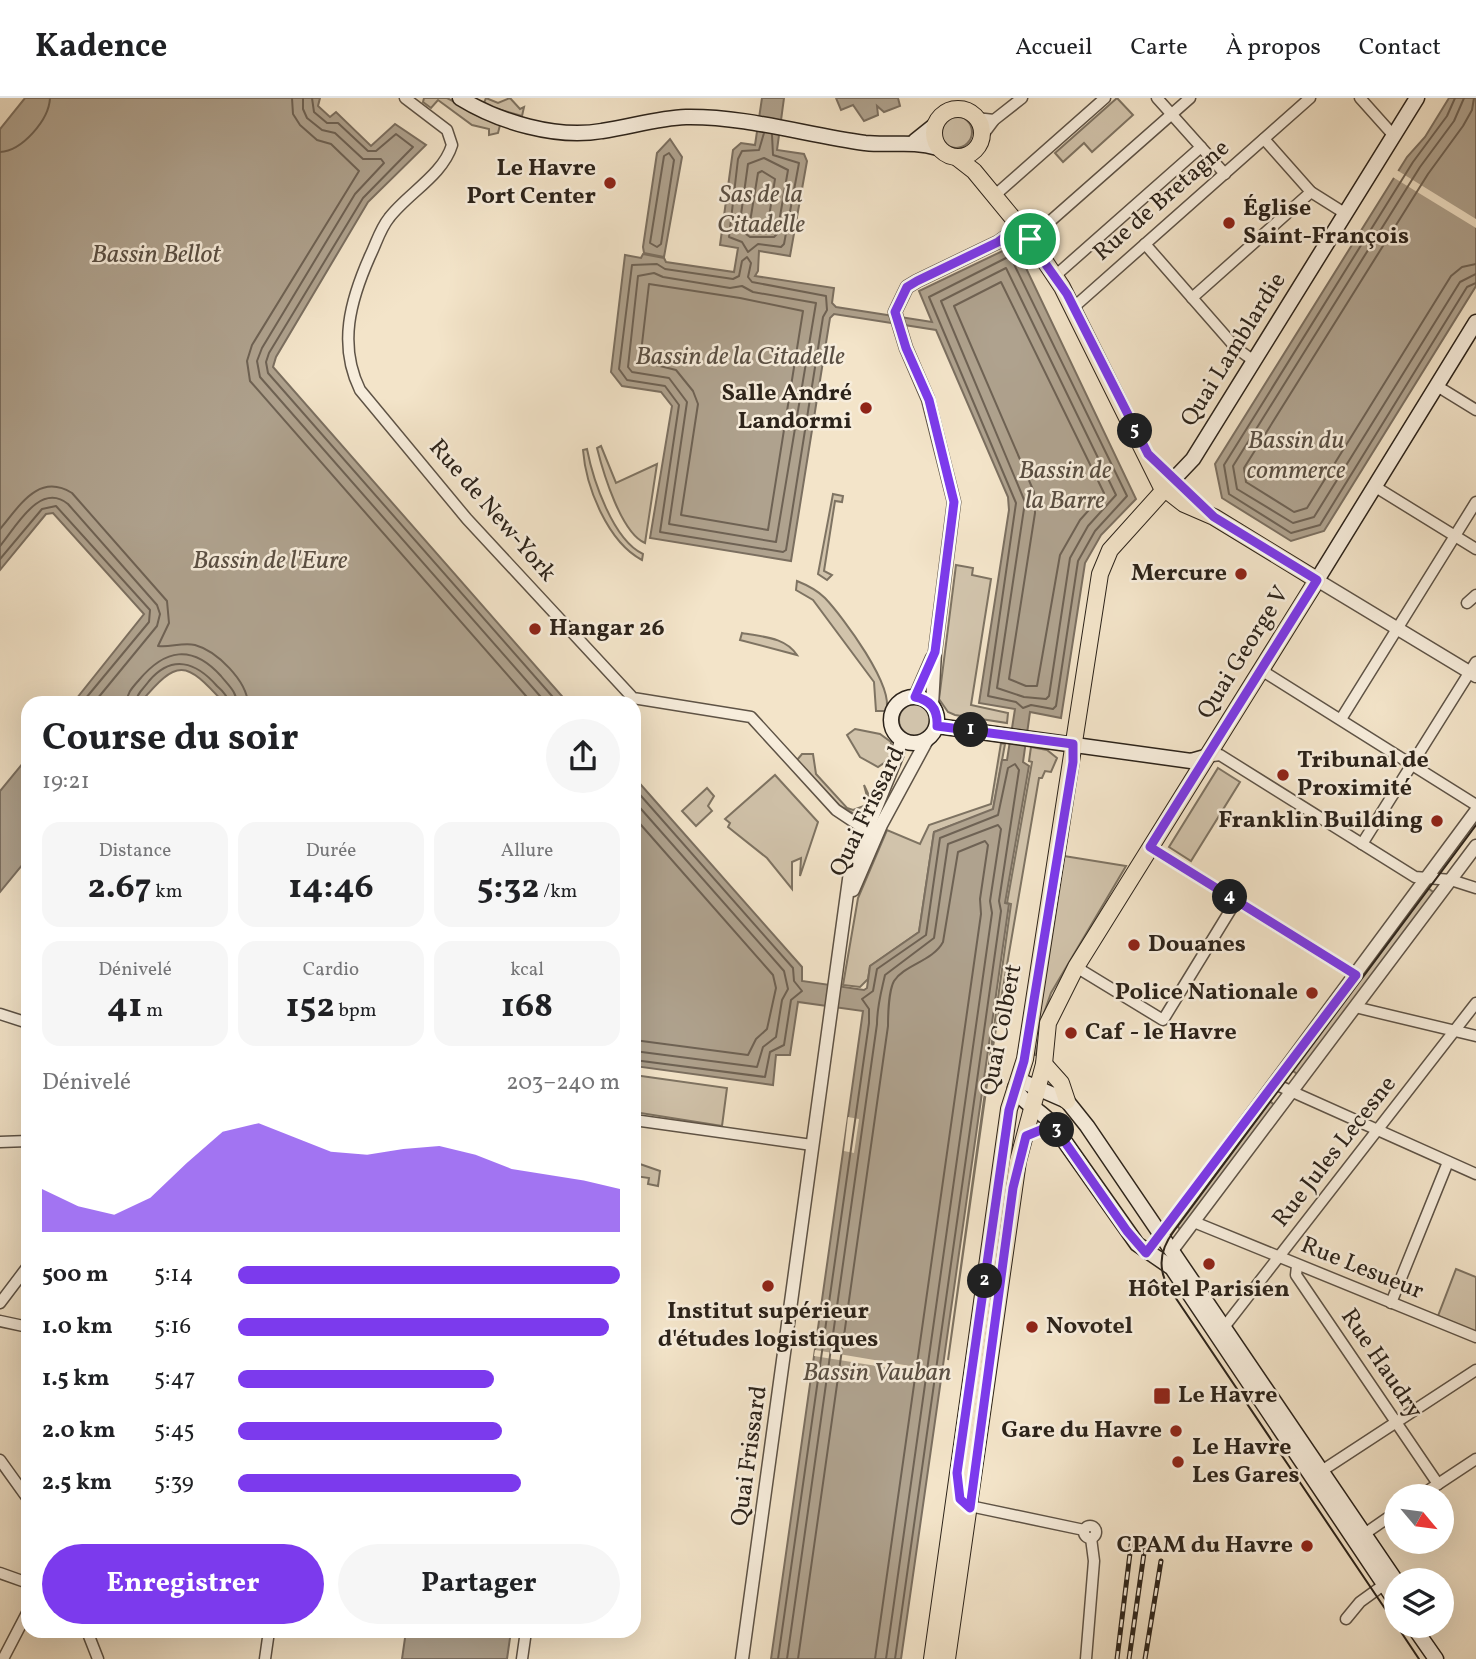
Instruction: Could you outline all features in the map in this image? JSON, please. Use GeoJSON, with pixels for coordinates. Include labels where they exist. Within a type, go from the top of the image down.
{"type":"FeatureCollection","features":[{"type":"Feature","properties":{"kind":"main road"},"geometry":{"type":"LineString","coordinates":[[460,98],[503,119],[567,132],[599,132],[686,117],[782,128],[886,145],[915,141],[956,157],[974,171],[1030,239],[1055,276],[1074,307],[1143,447],[1169,484],[1214,517],[1317,580]]}},
{"type":"Feature","properties":{"kind":"main road","name":"Quai Lamblardie"},"geometry":{"type":"LineString","coordinates":[[1169,484],[1193,459],[1418,98]]}},
{"type":"Feature","properties":{"kind":"main road"},"geometry":{"type":"LineString","coordinates":[[915,141],[935,125],[944,113],[966,107],[982,136],[973,152],[974,171]]}},
{"type":"Feature","properties":{"kind":"main road"},"geometry":{"type":"LineString","coordinates":[[935,125],[934,140],[938,148]]}},
{"type":"Feature","properties":{"kind":"main road"},"geometry":{"type":"LineString","coordinates":[[956,157],[973,152]]}},
{"type":"Feature","properties":{"kind":"main road","name":"Quai George V"},"geometry":{"type":"LineString","coordinates":[[1150,847],[1476,321]]}},
{"type":"Feature","properties":{"kind":"main road","name":"Quai Colbert"},"geometry":{"type":"LineString","coordinates":[[932,1659],[1009,1110],[1017,1084],[1060,844],[1073,744],[1105,560],[1112,547],[1169,484]]}},
{"type":"Feature","properties":{"kind":"main road"},"geometry":{"type":"LineString","coordinates":[[915,697],[932,705],[937,715],[937,726],[927,740],[914,744],[901,740],[892,726],[892,713],[901,701],[915,697]]}},
{"type":"Feature","properties":{"kind":"main road"},"geometry":{"type":"LineString","coordinates":[[937,726],[1191,761],[1205,757]]}},
{"type":"Feature","properties":{"kind":"main road","name":"Quai Colbert"},"geometry":{"type":"LineString","coordinates":[[947,1659],[1013,1188],[1044,1064],[1048,1023],[1076,967],[1150,847]]}},
{"type":"Feature","properties":{"kind":"main road"},"geometry":{"type":"LineString","coordinates":[[1044,1064],[1061,1083],[1067,1101],[1166,1230],[1173,1249],[1226,1325],[1250,1368],[1384,1568]]}},
{"type":"Feature","properties":{"kind":"main road"},"geometry":{"type":"LineString","coordinates":[[1067,1101],[1039,1087],[1017,1084],[1022,1101],[1053,1125],[1127,1231],[1146,1253],[1172,1268],[1384,1570]]}},
{"type":"Feature","properties":{"kind":"main road"},"geometry":{"type":"LineString","coordinates":[[1026,1136],[1053,1125]]}},
{"type":"Feature","properties":{"kind":"main road"},"geometry":{"type":"LineString","coordinates":[[1146,1253],[1166,1230]]}},
{"type":"Feature","properties":{"kind":"main road"},"geometry":{"type":"LineString","coordinates":[[1161,1260],[1173,1249]]}},
{"type":"Feature","properties":{"kind":"main road"},"geometry":{"type":"LineString","coordinates":[[964,1427],[984,1408]]}},
{"type":"Feature","properties":{"kind":"main road"},"geometry":{"type":"LineString","coordinates":[[1421,1638],[1436,1659]]}},
{"type":"Feature","properties":{"kind":"main road"},"geometry":{"type":"LineString","coordinates":[[1431,1638],[1445,1659]]}},
{"type":"Feature","properties":{"kind":"street","name":"Rue de New-York"},"geometry":{"type":"LineString","coordinates":[[405,98],[418,103],[447,130],[452,145],[444,162],[389,218],[362,275],[352,303],[348,340],[352,374],[360,390],[467,519],[631,696]]}},
{"type":"Feature","properties":{"kind":"street"},"geometry":{"type":"LineString","coordinates":[[982,136],[995,120],[1022,98]]}},
{"type":"Feature","properties":{"kind":"street"},"geometry":{"type":"LineString","coordinates":[[994,196],[1105,98]]}},
{"type":"Feature","properties":{"kind":"street"},"geometry":{"type":"LineString","coordinates":[[1157,98],[1225,174]]}},
{"type":"Feature","properties":{"kind":"street"},"geometry":{"type":"LineString","coordinates":[[1030,239],[1190,98]]}},
{"type":"Feature","properties":{"kind":"street","name":"Rue de Bretagne"},"geometry":{"type":"LineString","coordinates":[[1074,307],[1310,98]]}},
{"type":"Feature","properties":{"kind":"street"},"geometry":{"type":"LineString","coordinates":[[1360,98],[1394,136]]}},
{"type":"Feature","properties":{"kind":"street"},"geometry":{"type":"LineString","coordinates":[[966,107],[995,120]]}},
{"type":"Feature","properties":{"kind":"street"},"geometry":{"type":"LineString","coordinates":[[1264,138],[1311,192],[1346,214]]}},
{"type":"Feature","properties":{"kind":"street"},"geometry":{"type":"LineString","coordinates":[[1055,276],[1201,148]]}},
{"type":"Feature","properties":{"kind":"street"},"geometry":{"type":"LineString","coordinates":[[1192,298],[1311,192]]}},
{"type":"Feature","properties":{"kind":"street"},"geometry":{"type":"LineString","coordinates":[[932,705],[935,652],[954,502],[929,400],[898,327],[895,312],[907,287],[998,242],[1019,227]]}},
{"type":"Feature","properties":{"kind":"street"},"geometry":{"type":"LineString","coordinates":[[1145,244],[1236,348],[1254,361]]}},
{"type":"Feature","properties":{"kind":"street"},"geometry":{"type":"LineString","coordinates":[[1437,386],[1476,410]]}},
{"type":"Feature","properties":{"kind":"street"},"geometry":{"type":"LineString","coordinates":[[1374,486],[1476,550]]}},
{"type":"Feature","properties":{"kind":"street"},"geometry":{"type":"LineString","coordinates":[[1341,719],[1476,502]]}},
{"type":"Feature","properties":{"kind":"street"},"geometry":{"type":"LineString","coordinates":[[1317,580],[1397,629],[1474,670],[1362,844]]}},
{"type":"Feature","properties":{"kind":"street"},"geometry":{"type":"LineString","coordinates":[[1467,603],[1476,595]]}},
{"type":"Feature","properties":{"kind":"street"},"geometry":{"type":"LineString","coordinates":[[915,697],[935,652]]}},
{"type":"Feature","properties":{"kind":"street"},"geometry":{"type":"LineString","coordinates":[[1261,670],[1476,804]]}},
{"type":"Feature","properties":{"kind":"street","name":"Rue de New-York"},"geometry":{"type":"LineString","coordinates":[[641,699],[751,717],[836,810],[870,833]]}},
{"type":"Feature","properties":{"kind":"street","name":"Quai Frissard"},"geometry":{"type":"LineString","coordinates":[[742,1659],[802,1235],[811,1144],[848,902],[901,740]]}},
{"type":"Feature","properties":{"kind":"street","name":"Quai Frissard"},"geometry":{"type":"LineString","coordinates":[[870,833],[927,740]]}},
{"type":"Feature","properties":{"kind":"street"},"geometry":{"type":"LineString","coordinates":[[1205,757],[1220,755],[1416,877],[1451,880],[1476,888]]}},
{"type":"Feature","properties":{"kind":"street"},"geometry":{"type":"LineString","coordinates":[[1166,1230],[1476,811]]}},
{"type":"Feature","properties":{"kind":"street"},"geometry":{"type":"LineString","coordinates":[[1173,1249],[1476,846]]}},
{"type":"Feature","properties":{"kind":"street"},"geometry":{"type":"LineString","coordinates":[[1150,847],[1356,975]]}},
{"type":"Feature","properties":{"kind":"street"},"geometry":{"type":"LineString","coordinates":[[1076,967],[1163,1020],[1236,901]]}},
{"type":"Feature","properties":{"kind":"street","name":"Rue Jules Lecesne"},"geometry":{"type":"LineString","coordinates":[[1226,1325],[1476,1003]]}},
{"type":"Feature","properties":{"kind":"street"},"geometry":{"type":"LineString","coordinates":[[1355,1007],[1476,1036]]}},
{"type":"Feature","properties":{"kind":"street"},"geometry":{"type":"LineString","coordinates":[[0,1014],[21,1021]]}},
{"type":"Feature","properties":{"kind":"street"},"geometry":{"type":"LineString","coordinates":[[1275,1084],[1377,1132],[1476,1174]]}},
{"type":"Feature","properties":{"kind":"street"},"geometry":{"type":"LineString","coordinates":[[641,1121],[811,1144]]}},
{"type":"Feature","properties":{"kind":"street"},"geometry":{"type":"LineString","coordinates":[[0,1142],[21,1141]]}},
{"type":"Feature","properties":{"kind":"street"},"geometry":{"type":"LineString","coordinates":[[1391,1303],[1448,1162]]}},
{"type":"Feature","properties":{"kind":"street","name":"Rue Lesueur"},"geometry":{"type":"LineString","coordinates":[[1194,1222],[1476,1337]]}},
{"type":"Feature","properties":{"kind":"street","name":"Rue Haudry"},"geometry":{"type":"LineString","coordinates":[[1297,1266],[1296,1275],[1438,1484]]}},
{"type":"Feature","properties":{"kind":"street"},"geometry":{"type":"LineString","coordinates":[[0,1303],[21,1275]]}},
{"type":"Feature","properties":{"kind":"street"},"geometry":{"type":"LineString","coordinates":[[0,1321],[21,1326]]}},
{"type":"Feature","properties":{"kind":"street"},"geometry":{"type":"LineString","coordinates":[[1320,1472],[1476,1370]]}},
{"type":"Feature","properties":{"kind":"street"},"geometry":{"type":"LineString","coordinates":[[1438,1484],[1476,1459]]}},
{"type":"Feature","properties":{"kind":"street"},"geometry":{"type":"LineString","coordinates":[[0,1460],[21,1489]]}},
{"type":"Feature","properties":{"kind":"street"},"geometry":{"type":"LineString","coordinates":[[957,1473],[960,1499],[970,1508],[1088,1534],[1094,1561],[1086,1659]]}},
{"type":"Feature","properties":{"kind":"street"},"geometry":{"type":"LineString","coordinates":[[1363,1535],[1384,1520]]}},
{"type":"Feature","properties":{"kind":"street"},"geometry":{"type":"LineString","coordinates":[[0,1573],[21,1580]]}},
{"type":"Feature","properties":{"kind":"street"},"geometry":{"type":"LineString","coordinates":[[1346,1619],[1360,1602],[1384,1586]]}},
{"type":"Feature","properties":{"kind":"street"},"geometry":{"type":"LineString","coordinates":[[3,1659],[21,1624]]}},
{"type":"Feature","properties":{"kind":"street"},"geometry":{"type":"LineString","coordinates":[[90,1638],[98,1659]]}},
{"type":"Feature","properties":{"kind":"street"},"geometry":{"type":"LineString","coordinates":[[265,1659],[268,1638]]}},
{"type":"Feature","properties":{"kind":"street"},"geometry":{"type":"LineString","coordinates":[[522,1659],[525,1638]]}},
{"type":"Feature","properties":{"kind":"shaded area"},"geometry":{"type":"Polygon","coordinates":[[[424,98],[447,98],[500,125],[498,133],[489,135],[489,129],[472,125],[438,100],[431,108],[423,102],[424,98]]]}},
{"type":"Feature","properties":{"kind":"shaded area"},"geometry":{"type":"Polygon","coordinates":[[[486,98],[498,103],[510,98],[520,109],[524,107],[522,116],[483,105],[486,98]]]}},
{"type":"Feature","properties":{"kind":"shaded area"},"geometry":{"type":"Polygon","coordinates":[[[1117,98],[1133,115],[1092,152],[1084,143],[1063,162],[1055,153],[1117,98]]]}},
{"type":"Feature","properties":{"kind":"shaded area"},"geometry":{"type":"Polygon","coordinates":[[[956,116],[967,121],[972,132],[967,143],[956,148],[945,143],[940,132],[945,121],[956,116]]]}},
{"type":"Feature","properties":{"kind":"shaded area"},"geometry":{"type":"Polygon","coordinates":[[[601,446],[616,483],[657,464],[645,543],[628,527],[614,501],[597,448],[601,446]]]}},
{"type":"Feature","properties":{"kind":"shaded area"},"geometry":{"type":"Polygon","coordinates":[[[587,449],[606,508],[622,536],[643,554],[642,560],[619,541],[601,512],[585,465],[583,450],[587,449]]]}},
{"type":"Feature","properties":{"kind":"shaded area"},"geometry":{"type":"Polygon","coordinates":[[[833,494],[843,496],[842,502],[835,501],[824,571],[832,575],[827,580],[818,574],[833,494]]]}},
{"type":"Feature","properties":{"kind":"shaded area"},"geometry":{"type":"Polygon","coordinates":[[[956,565],[973,568],[972,575],[991,579],[971,705],[1008,713],[1007,723],[955,715],[948,712],[939,699],[956,565]]]}},
{"type":"Feature","properties":{"kind":"shaded area"},"geometry":{"type":"Polygon","coordinates":[[[797,581],[825,598],[855,636],[883,686],[887,700],[886,711],[876,711],[874,682],[813,600],[796,590],[797,581]]]}},
{"type":"Feature","properties":{"kind":"shaded area"},"geometry":{"type":"Polygon","coordinates":[[[742,633],[780,641],[797,655],[740,640],[742,633]]]}},
{"type":"Feature","properties":{"kind":"shaded area"},"geometry":{"type":"Polygon","coordinates":[[[915,704],[926,709],[931,720],[926,731],[915,736],[904,731],[899,720],[904,709],[915,704]]]}},
{"type":"Feature","properties":{"kind":"shaded area"},"geometry":{"type":"Polygon","coordinates":[[[855,729],[880,734],[891,742],[890,759],[878,767],[860,757],[847,735],[855,729]]]}},
{"type":"Feature","properties":{"kind":"shaded area"},"geometry":{"type":"Polygon","coordinates":[[[1001,743],[1005,744],[993,810],[934,832],[919,932],[870,966],[868,979],[860,987],[843,985],[858,898],[887,830],[920,844],[929,825],[991,804],[1001,743]]]}},
{"type":"Feature","properties":{"kind":"shaded area"},"geometry":{"type":"Polygon","coordinates":[[[1031,747],[1047,750],[1057,758],[1051,772],[1045,771],[1042,778],[1039,778],[989,1070],[948,1360],[1011,904],[1007,903],[1032,762],[1029,761],[1031,747]]]}},
{"type":"Feature","properties":{"kind":"shaded area"},"geometry":{"type":"Polygon","coordinates":[[[802,754],[813,754],[816,774],[847,808],[853,810],[864,806],[868,800],[864,785],[871,800],[869,810],[858,816],[839,805],[797,760],[802,754]]]}},
{"type":"Feature","properties":{"kind":"shaded area"},"geometry":{"type":"Polygon","coordinates":[[[1218,768],[1240,782],[1191,861],[1169,847],[1218,768]]]}},
{"type":"Feature","properties":{"kind":"shaded area"},"geometry":{"type":"Polygon","coordinates":[[[775,775],[818,822],[800,876],[801,858],[792,862],[792,889],[767,858],[728,827],[730,823],[725,819],[775,775]]]}},
{"type":"Feature","properties":{"kind":"shaded area"},"geometry":{"type":"Polygon","coordinates":[[[707,788],[714,796],[708,806],[712,811],[696,826],[682,811],[707,788]]]}},
{"type":"Feature","properties":{"kind":"shaded area"},"geometry":{"type":"Polygon","coordinates":[[[1064,856],[1126,866],[1051,993],[1043,1016],[1036,1055],[1029,1054],[1064,856]]]}},
{"type":"Feature","properties":{"kind":"shaded area"},"geometry":{"type":"Polygon","coordinates":[[[1425,886],[1436,894],[1300,1076],[1289,1068],[1425,886]]]}},
{"type":"Feature","properties":{"kind":"shaded area"},"geometry":{"type":"Polygon","coordinates":[[[641,1076],[727,1088],[722,1126],[641,1113],[641,1076]]]}},
{"type":"Feature","properties":{"kind":"shaded area"},"geometry":{"type":"Polygon","coordinates":[[[1267,1099],[1277,1107],[1183,1234],[1175,1222],[1267,1099]]]}},
{"type":"Feature","properties":{"kind":"shaded area"},"geometry":{"type":"Polygon","coordinates":[[[641,1164],[660,1171],[658,1186],[648,1184],[649,1178],[641,1177],[641,1164]]]}},
{"type":"Feature","properties":{"kind":"shaded area"},"geometry":{"type":"Polygon","coordinates":[[[1456,1269],[1476,1277],[1476,1332],[1438,1316],[1456,1269]]]}},
{"type":"Feature","properties":{"kind":"water"},"geometry":{"type":"Polygon","coordinates":[[[25,98],[320,98],[318,106],[330,117],[336,112],[371,146],[395,124],[426,145],[368,202],[276,357],[273,367],[562,696],[218,696],[200,679],[182,670],[164,678],[146,696],[79,696],[144,614],[53,513],[46,514],[0,570],[0,129],[25,98]]]}},
{"type":"Feature","properties":{"kind":"water"},"geometry":{"type":"Polygon","coordinates":[[[762,98],[784,98],[777,150],[804,154],[807,161],[790,256],[759,251],[758,271],[755,276],[834,288],[832,303],[836,307],[932,322],[919,291],[1015,245],[1136,499],[1101,535],[1085,563],[1061,718],[1030,712],[1023,762],[1029,766],[1005,903],[1009,904],[901,1659],[771,1659],[863,1011],[798,1002],[790,1055],[776,1055],[773,1085],[641,1067],[641,785],[802,967],[802,981],[864,990],[867,988],[870,966],[919,932],[934,832],[993,809],[1002,760],[1007,760],[1015,709],[979,703],[1009,510],[1008,497],[936,330],[834,314],[830,318],[791,561],[650,538],[672,406],[661,392],[622,386],[611,372],[625,255],[641,258],[643,254],[664,258],[666,262],[734,272],[738,248],[720,245],[733,150],[741,143],[755,145],[762,98]]]}},
{"type":"Feature","properties":{"kind":"water"},"geometry":{"type":"Polygon","coordinates":[[[836,98],[898,98],[900,106],[884,112],[877,106],[878,115],[864,121],[853,105],[841,110],[836,98]]]}},
{"type":"Feature","properties":{"kind":"water","name":"Bassin du commerce"},"geometry":{"type":"Polygon","coordinates":[[[1449,98],[1476,98],[1476,286],[1324,531],[1291,541],[1222,498],[1215,464],[1407,157],[1425,137],[1449,98]]]}},
{"type":"Feature","properties":{"kind":"water"},"geometry":{"type":"Polygon","coordinates":[[[670,139],[682,157],[664,257],[644,253],[643,247],[657,153],[670,139]]]}},
{"type":"Feature","properties":{"kind":"water"},"geometry":{"type":"Polygon","coordinates":[[[21,766],[21,866],[0,892],[0,791],[21,766]]]}},
{"type":"Feature","properties":{"kind":"water"},"geometry":{"type":"Polygon","coordinates":[[[405,1638],[510,1638],[507,1659],[402,1659],[405,1638]]]}},
{"type":"Feature","properties":{"kind":"pier"},"geometry":{"type":"Polygon","coordinates":[[[1395,169],[1476,219],[1476,228],[1391,176],[1395,169]]]}},
{"type":"Feature","properties":{"kind":"pier"},"geometry":{"type":"Polygon","coordinates":[[[848,1117],[859,1119],[854,1153],[844,1151],[848,1117]]]}},
{"type":"Feature","properties":{"kind":"pier"},"geometry":{"type":"Polygon","coordinates":[[[815,1350],[934,1370],[944,1366],[942,1382],[933,1375],[814,1356],[815,1350]]]}},
{"type":"Feature","properties":{"kind":"tram line"},"geometry":{"type":"LineString","coordinates":[[1384,1607],[1169,1288],[1163,1273],[1162,1259],[1174,1231],[1476,825]]}},
{"type":"Feature","properties":{"kind":"tram line"},"geometry":{"type":"LineString","coordinates":[[1405,1638],[1419,1659]]}},
{"type":"Feature","properties":{"kind":"railway"},"geometry":{"type":"LineString","coordinates":[[1117,1659],[1132,1537]]}},
{"type":"Feature","properties":{"kind":"railway"},"geometry":{"type":"LineString","coordinates":[[1129,1659],[1146,1539]]}},
{"type":"Feature","properties":{"kind":"railway"},"geometry":{"type":"LineString","coordinates":[[1145,1659],[1161,1561]]}},
{"type":"Feature","properties":{"kind":"place","name":"Le Havre Port Center"},"geometry":{"type":"Point","coordinates":[610,183]}},
{"type":"Feature","properties":{"kind":"place","name":"Église Saint-François"},"geometry":{"type":"Point","coordinates":[1229,223]}},
{"type":"Feature","properties":{"kind":"place","name":"Salle André Landormi"},"geometry":{"type":"Point","coordinates":[866,408]}},
{"type":"Feature","properties":{"kind":"place","name":"Mercure"},"geometry":{"type":"Point","coordinates":[1241,574]}},
{"type":"Feature","properties":{"kind":"place","name":"Hangar 26"},"geometry":{"type":"Point","coordinates":[535,629]}},
{"type":"Feature","properties":{"kind":"place","name":"Tribunal de Proximité"},"geometry":{"type":"Point","coordinates":[1283,775]}},
{"type":"Feature","properties":{"kind":"place","name":"Franklin Building"},"geometry":{"type":"Point","coordinates":[1437,821]}},
{"type":"Feature","properties":{"kind":"place","name":"Douanes"},"geometry":{"type":"Point","coordinates":[1134,945]}},
{"type":"Feature","properties":{"kind":"place","name":"Police Nationale"},"geometry":{"type":"Point","coordinates":[1312,993]}},
{"type":"Feature","properties":{"kind":"place","name":"Caf - le Havre"},"geometry":{"type":"Point","coordinates":[1071,1033]}},
{"type":"Feature","properties":{"kind":"place","name":"Hôtel Parisien"},"geometry":{"type":"Point","coordinates":[1209,1264]}},
{"type":"Feature","properties":{"kind":"place","name":"Institut supérieur d'études logistiques"},"geometry":{"type":"Point","coordinates":[768,1286]}},
{"type":"Feature","properties":{"kind":"place","name":"Novotel"},"geometry":{"type":"Point","coordinates":[1032,1327]}},
{"type":"Feature","properties":{"kind":"place","name":"Le Havre"},"geometry":{"type":"Point","coordinates":[1162,1396]}},
{"type":"Feature","properties":{"kind":"place","name":"Gare du Havre"},"geometry":{"type":"Point","coordinates":[1176,1431]}},
{"type":"Feature","properties":{"kind":"place","name":"Le Havre Les Gares"},"geometry":{"type":"Point","coordinates":[1178,1462]}},
{"type":"Feature","properties":{"kind":"place","name":"CPAM du Havre"},"geometry":{"type":"Point","coordinates":[1307,1546]}},
{"type":"Feature","properties":{"kind":"route"},"geometry":{"type":"LineString","coordinates":[[1019,227],[1030,239],[1067,294],[1148,454],[1214,517],[1317,580],[1150,847],[1356,975],[1146,1253],[1127,1231],[1053,1125],[1026,1136],[1017,1161],[970,1508],[960,1499],[960,1479],[957,1473],[1009,1110],[1024,1061],[1073,762],[1073,744],[937,726],[937,715],[932,705],[915,697],[935,652],[953,528],[954,502],[929,400],[906,348],[895,312],[907,287],[917,281],[998,242],[1019,227]]}},
{"type":"Feature","properties":{"kind":"water label","name":"Sas de la Citadelle"},"geometry":{"type":"Point","coordinates":[761,210]}},
{"type":"Feature","properties":{"kind":"water label","name":"Bassin Bellot"},"geometry":{"type":"Point","coordinates":[156,255]}},
{"type":"Feature","properties":{"kind":"water label","name":"Bassin de la Citadelle"},"geometry":{"type":"Point","coordinates":[740,357]}},
{"type":"Feature","properties":{"kind":"water label","name":"Bassin de la Barre"},"geometry":{"type":"Point","coordinates":[1065,486]}},
{"type":"Feature","properties":{"kind":"water label","name":"Bassin de l'Eure"},"geometry":{"type":"Point","coordinates":[270,561]}},
{"type":"Feature","properties":{"kind":"water label","name":"Bassin Vauban"},"geometry":{"type":"Point","coordinates":[877,1373]}}]}
